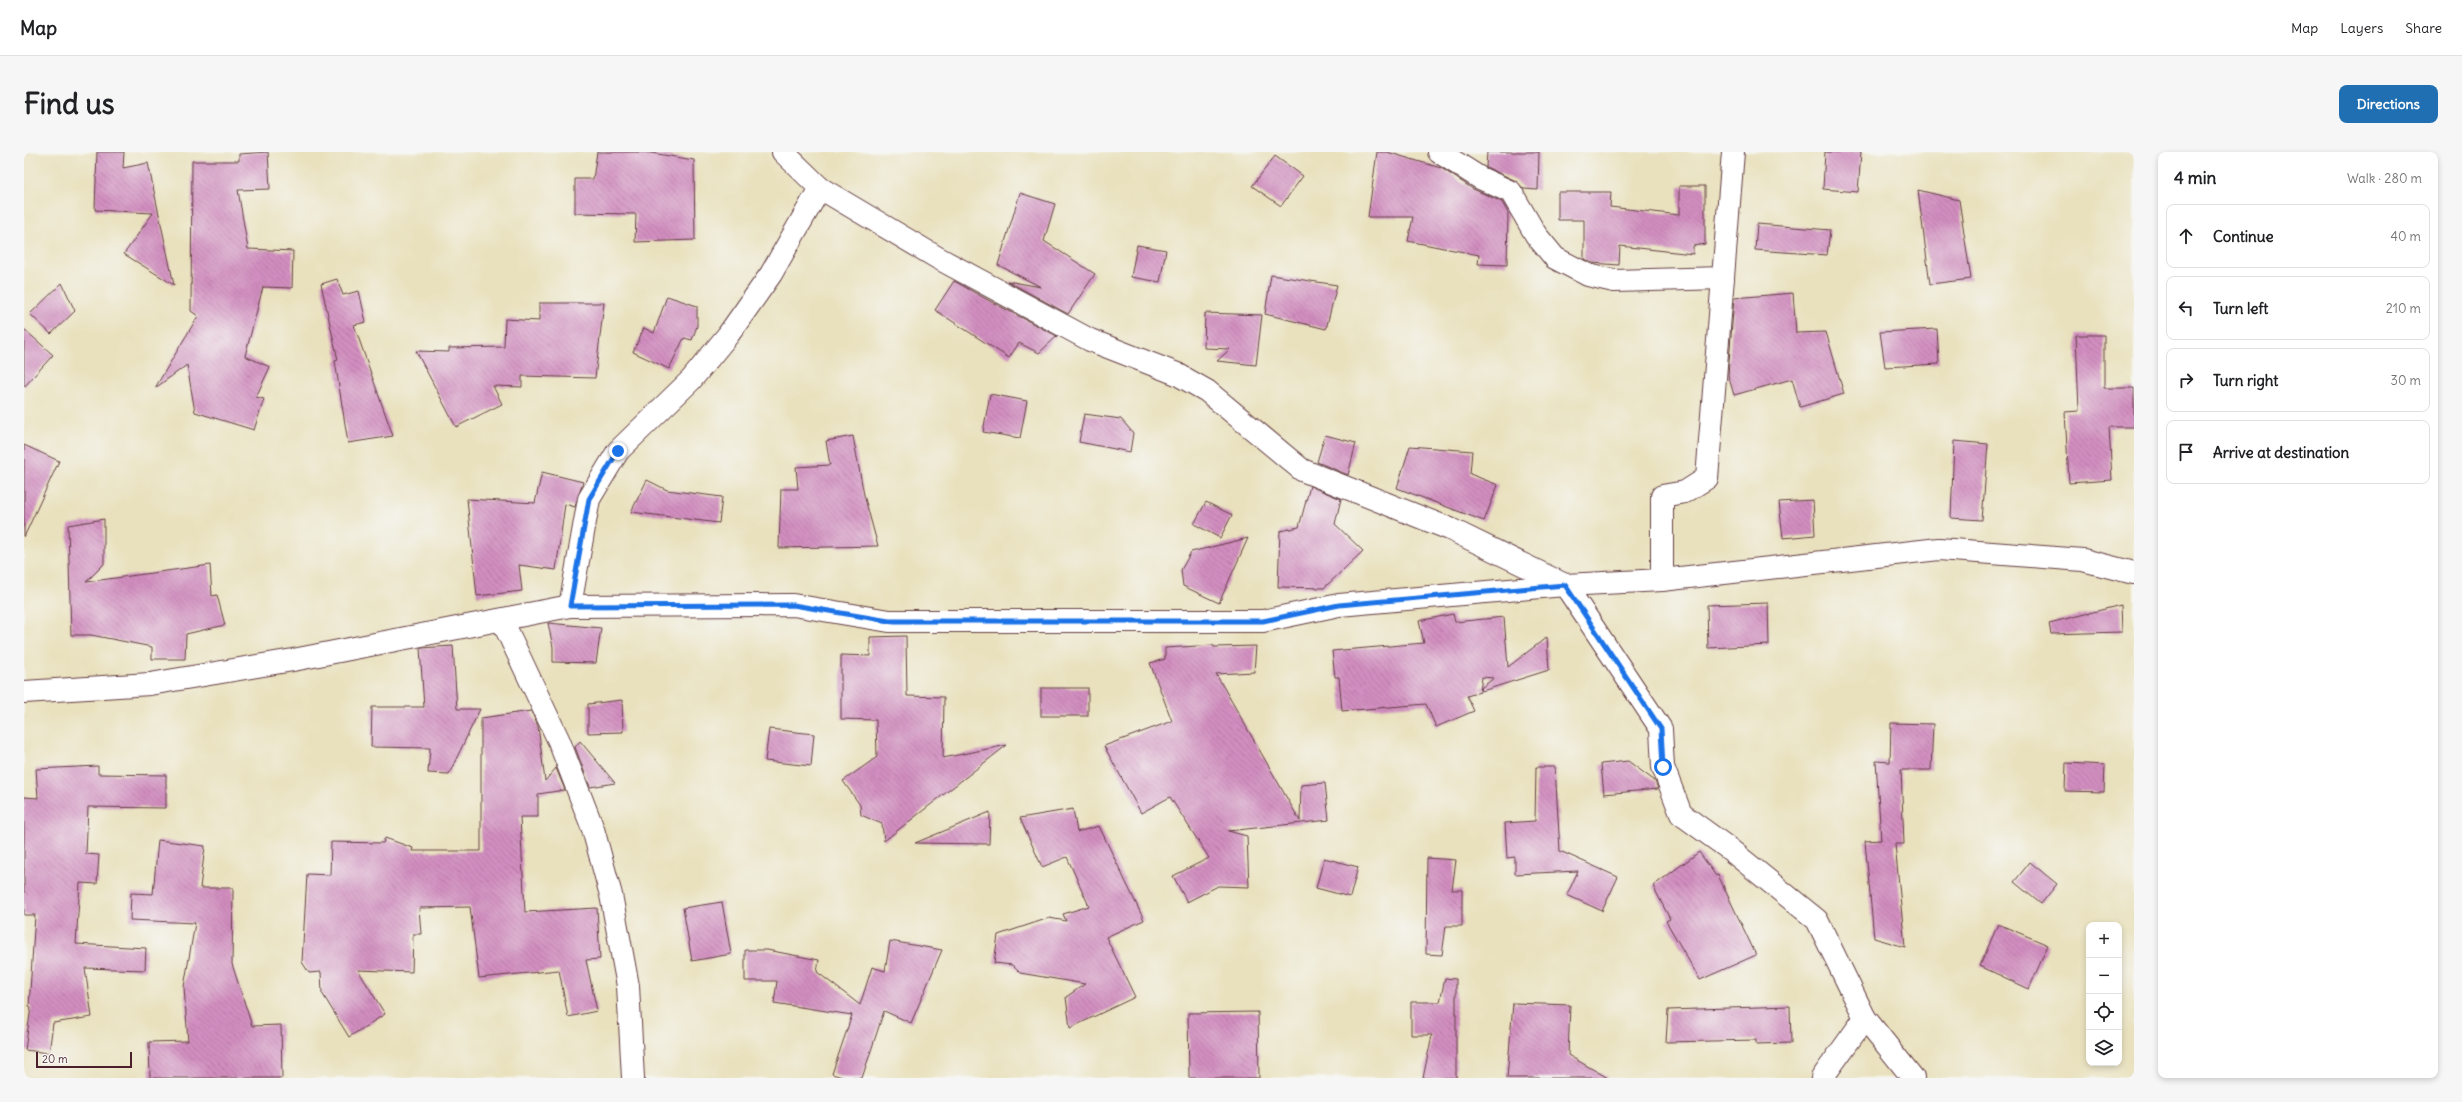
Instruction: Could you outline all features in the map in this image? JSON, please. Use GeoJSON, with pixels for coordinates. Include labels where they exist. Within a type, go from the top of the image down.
{"type":"FeatureCollection","features":[{"type":"Feature","properties":{"kind":"street"},"geometry":{"type":"LineString","coordinates":[[783,152],[820,188],[938,258],[1090,340],[1176,374],[1207,390],[1302,470],[1450,528],[1565,585],[1661,729],[1663,767],[1681,814],[1728,848],[1817,920],[1865,1018],[1913,1078]]}},
{"type":"Feature","properties":{"kind":"street"},"geometry":{"type":"LineString","coordinates":[[1439,152],[1480,178],[1511,192],[1536,235],[1555,258],[1588,275],[1614,281],[1723,278]]}},
{"type":"Feature","properties":{"kind":"street"},"geometry":{"type":"LineString","coordinates":[[1662,580],[1662,496],[1684,492],[1707,478],[1733,152]]}},
{"type":"Feature","properties":{"kind":"street"},"geometry":{"type":"LineString","coordinates":[[570,606],[589,499],[618,451],[691,380],[728,335],[771,274],[820,188]]}},
{"type":"Feature","properties":{"kind":"street"},"geometry":{"type":"LineString","coordinates":[[24,692],[150,684],[293,660],[570,606],[793,605],[889,621],[1263,621],[1339,605],[1565,585],[1662,580],[1939,549],[2083,560],[2134,573]]}},
{"type":"Feature","properties":{"kind":"street"},"geometry":{"type":"LineString","coordinates":[[502,620],[559,741],[593,829],[611,895],[628,986],[633,1078]]}},
{"type":"Feature","properties":{"kind":"street"},"geometry":{"type":"LineString","coordinates":[[1822,1078],[1865,1018]]}},
{"type":"Feature","properties":{"kind":"building"},"geometry":{"type":"Polygon","coordinates":[[[97,152],[124,152],[123,168],[148,163],[174,285],[124,254],[153,213],[95,210],[97,152]]]}},
{"type":"Feature","properties":{"kind":"building"},"geometry":{"type":"Polygon","coordinates":[[[268,152],[270,189],[238,190],[248,249],[293,251],[292,288],[263,287],[245,356],[270,367],[256,397],[264,399],[254,430],[195,412],[187,365],[155,388],[198,316],[191,311],[192,161],[239,161],[239,154],[268,152]]]}},
{"type":"Feature","properties":{"kind":"building"},"geometry":{"type":"Polygon","coordinates":[[[597,152],[645,152],[694,160],[695,240],[635,242],[636,214],[575,213],[575,179],[593,179],[597,152]]]}},
{"type":"Feature","properties":{"kind":"building"},"geometry":{"type":"Polygon","coordinates":[[[1377,152],[1387,152],[1441,168],[1473,189],[1502,202],[1508,213],[1507,265],[1478,264],[1479,255],[1408,241],[1413,217],[1368,217],[1377,152]]]}},
{"type":"Feature","properties":{"kind":"building"},"geometry":{"type":"Polygon","coordinates":[[[1487,152],[1539,152],[1538,190],[1524,189],[1516,181],[1486,167],[1487,152]]]}},
{"type":"Feature","properties":{"kind":"building"},"geometry":{"type":"Polygon","coordinates":[[[1825,152],[1861,152],[1858,192],[1823,189],[1825,152]]]}},
{"type":"Feature","properties":{"kind":"building"},"geometry":{"type":"Polygon","coordinates":[[[1275,156],[1303,176],[1281,206],[1252,186],[1275,156]]]}},
{"type":"Feature","properties":{"kind":"building"},"geometry":{"type":"Polygon","coordinates":[[[1679,186],[1705,186],[1705,244],[1693,246],[1693,254],[1620,246],[1619,265],[1592,263],[1584,259],[1584,220],[1558,220],[1558,192],[1611,192],[1610,207],[1679,215],[1679,186]]]}},
{"type":"Feature","properties":{"kind":"building"},"geometry":{"type":"Polygon","coordinates":[[[1918,190],[1959,200],[1971,279],[1930,284],[1918,190]]]}},
{"type":"Feature","properties":{"kind":"building"},"geometry":{"type":"Polygon","coordinates":[[[1020,193],[1055,204],[1044,241],[1095,274],[1068,314],[1007,281],[1041,287],[998,265],[1020,193]]]}},
{"type":"Feature","properties":{"kind":"building"},"geometry":{"type":"Polygon","coordinates":[[[1757,224],[1830,230],[1827,255],[1755,250],[1757,224]]]}},
{"type":"Feature","properties":{"kind":"building"},"geometry":{"type":"Polygon","coordinates":[[[1137,245],[1166,250],[1160,282],[1131,277],[1137,245]]]}},
{"type":"Feature","properties":{"kind":"building"},"geometry":{"type":"Polygon","coordinates":[[[1271,275],[1337,285],[1326,329],[1265,314],[1271,275]]]}},
{"type":"Feature","properties":{"kind":"building"},"geometry":{"type":"Polygon","coordinates":[[[337,279],[343,295],[359,291],[366,322],[354,325],[393,436],[348,443],[335,361],[338,360],[321,284],[337,279]]]}},
{"type":"Feature","properties":{"kind":"building"},"geometry":{"type":"Polygon","coordinates":[[[954,281],[1057,336],[1039,353],[1019,343],[1009,358],[935,310],[954,281]]]}},
{"type":"Feature","properties":{"kind":"building"},"geometry":{"type":"Polygon","coordinates":[[[62,283],[75,311],[51,334],[30,314],[62,283]]]}},
{"type":"Feature","properties":{"kind":"building"},"geometry":{"type":"Polygon","coordinates":[[[1793,293],[1796,333],[1826,332],[1844,394],[1800,407],[1792,379],[1734,395],[1728,375],[1734,298],[1793,293]]]}},
{"type":"Feature","properties":{"kind":"building"},"geometry":{"type":"Polygon","coordinates":[[[667,296],[697,306],[697,326],[692,340],[684,338],[669,369],[633,352],[644,328],[654,333],[667,296]]]}},
{"type":"Feature","properties":{"kind":"building"},"geometry":{"type":"Polygon","coordinates":[[[539,303],[604,303],[595,378],[522,376],[522,387],[493,386],[502,404],[456,427],[416,351],[449,352],[449,348],[504,347],[505,319],[539,321],[539,303]]]}},
{"type":"Feature","properties":{"kind":"building"},"geometry":{"type":"Polygon","coordinates":[[[1205,313],[1262,315],[1256,365],[1217,361],[1230,349],[1204,348],[1205,313]]]}},
{"type":"Feature","properties":{"kind":"building"},"geometry":{"type":"Polygon","coordinates":[[[24,329],[53,355],[24,387],[24,329]]]}},
{"type":"Feature","properties":{"kind":"building"},"geometry":{"type":"Polygon","coordinates":[[[1937,329],[1939,364],[1885,367],[1880,332],[1937,329]]]}},
{"type":"Feature","properties":{"kind":"building"},"geometry":{"type":"Polygon","coordinates":[[[2076,335],[2104,335],[2104,388],[2134,388],[2134,427],[2109,427],[2112,480],[2069,483],[2065,412],[2079,411],[2076,335]]]}},
{"type":"Feature","properties":{"kind":"building"},"geometry":{"type":"Polygon","coordinates":[[[990,394],[1027,401],[1020,438],[983,432],[990,394]]]}},
{"type":"Feature","properties":{"kind":"building"},"geometry":{"type":"Polygon","coordinates":[[[1084,414],[1121,419],[1133,433],[1130,452],[1079,442],[1084,414]]]}},
{"type":"Feature","properties":{"kind":"building"},"geometry":{"type":"Polygon","coordinates":[[[1325,435],[1356,443],[1348,475],[1317,462],[1325,435]]]}},
{"type":"Feature","properties":{"kind":"building"},"geometry":{"type":"Polygon","coordinates":[[[853,436],[864,495],[878,546],[779,548],[781,489],[798,489],[796,467],[830,465],[826,441],[853,436]]]}},
{"type":"Feature","properties":{"kind":"building"},"geometry":{"type":"Polygon","coordinates":[[[1954,441],[1988,444],[1982,520],[1951,518],[1954,441]]]}},
{"type":"Feature","properties":{"kind":"building"},"geometry":{"type":"Polygon","coordinates":[[[24,445],[59,461],[24,537],[24,445]]]}},
{"type":"Feature","properties":{"kind":"building"},"geometry":{"type":"Polygon","coordinates":[[[1410,446],[1472,451],[1470,474],[1498,485],[1484,521],[1397,488],[1410,446]]]}},
{"type":"Feature","properties":{"kind":"building"},"geometry":{"type":"Polygon","coordinates":[[[542,472],[583,482],[575,507],[565,504],[556,570],[519,565],[522,591],[477,596],[467,499],[535,503],[542,472]]]}},
{"type":"Feature","properties":{"kind":"building"},"geometry":{"type":"Polygon","coordinates":[[[647,480],[667,490],[722,497],[719,523],[631,512],[647,480]]]}},
{"type":"Feature","properties":{"kind":"building"},"geometry":{"type":"Polygon","coordinates":[[[1310,486],[1341,499],[1335,524],[1363,551],[1324,588],[1278,587],[1280,531],[1299,527],[1310,486]]]}},
{"type":"Feature","properties":{"kind":"building"},"geometry":{"type":"Polygon","coordinates":[[[1813,500],[1815,535],[1783,538],[1779,502],[1813,500]]]}},
{"type":"Feature","properties":{"kind":"building"},"geometry":{"type":"Polygon","coordinates":[[[1206,502],[1232,515],[1220,538],[1194,524],[1206,502]]]}},
{"type":"Feature","properties":{"kind":"building"},"geometry":{"type":"Polygon","coordinates":[[[104,519],[104,564],[86,582],[210,565],[212,596],[217,595],[225,625],[186,634],[185,659],[152,659],[152,647],[91,635],[71,635],[68,525],[104,519]]]}},
{"type":"Feature","properties":{"kind":"building"},"geometry":{"type":"Polygon","coordinates":[[[1248,538],[1219,603],[1183,586],[1181,570],[1191,552],[1248,538]]]}},
{"type":"Feature","properties":{"kind":"building"},"geometry":{"type":"Polygon","coordinates":[[[1768,603],[1769,645],[1708,648],[1707,605],[1768,603]]]}},
{"type":"Feature","properties":{"kind":"building"},"geometry":{"type":"Polygon","coordinates":[[[2121,605],[2122,632],[2051,634],[2049,623],[2121,605]]]}},
{"type":"Feature","properties":{"kind":"building"},"geometry":{"type":"Polygon","coordinates":[[[1453,614],[1455,622],[1504,617],[1508,667],[1547,637],[1549,670],[1482,691],[1481,688],[1494,678],[1482,677],[1480,692],[1467,696],[1474,711],[1436,727],[1426,704],[1342,711],[1339,677],[1335,677],[1332,651],[1424,643],[1419,621],[1453,614]]]}},
{"type":"Feature","properties":{"kind":"building"},"geometry":{"type":"Polygon","coordinates":[[[548,623],[601,628],[596,663],[553,662],[553,647],[548,623]]]}},
{"type":"Feature","properties":{"kind":"building"},"geometry":{"type":"Polygon","coordinates":[[[906,636],[907,696],[944,697],[943,758],[1007,745],[884,841],[882,824],[861,815],[860,805],[843,781],[877,757],[876,720],[841,719],[841,655],[870,656],[870,637],[906,636]]]}},
{"type":"Feature","properties":{"kind":"building"},"geometry":{"type":"Polygon","coordinates":[[[1213,645],[1214,647],[1256,646],[1254,672],[1216,674],[1300,821],[1301,785],[1325,783],[1329,820],[1228,831],[1247,836],[1249,887],[1218,886],[1187,902],[1173,876],[1209,858],[1170,797],[1141,813],[1104,746],[1172,721],[1150,663],[1165,659],[1165,648],[1213,645]]]}},
{"type":"Feature","properties":{"kind":"building"},"geometry":{"type":"Polygon","coordinates":[[[453,646],[457,709],[480,709],[449,774],[428,773],[430,748],[371,747],[372,707],[424,707],[420,648],[453,646]]]}},
{"type":"Feature","properties":{"kind":"building"},"geometry":{"type":"Polygon","coordinates":[[[1041,688],[1088,688],[1088,716],[1041,716],[1041,688]]]}},
{"type":"Feature","properties":{"kind":"building"},"geometry":{"type":"Polygon","coordinates":[[[622,700],[623,732],[588,733],[588,704],[622,700]]]}},
{"type":"Feature","properties":{"kind":"building"},"geometry":{"type":"Polygon","coordinates":[[[531,711],[538,726],[545,781],[556,768],[565,790],[538,794],[538,817],[520,817],[525,912],[597,908],[600,959],[586,960],[597,1011],[568,1017],[559,970],[479,978],[470,907],[419,908],[421,934],[413,934],[412,972],[358,970],[385,1014],[349,1037],[322,993],[321,972],[309,973],[302,962],[307,874],[330,875],[331,842],[383,843],[385,838],[413,848],[412,851],[481,851],[481,718],[531,711]]]}},
{"type":"Feature","properties":{"kind":"building"},"geometry":{"type":"Polygon","coordinates":[[[1891,723],[1933,724],[1931,770],[1901,770],[1904,844],[1895,844],[1905,947],[1874,938],[1865,841],[1881,840],[1876,761],[1890,762],[1891,723]]]}},
{"type":"Feature","properties":{"kind":"building"},"geometry":{"type":"Polygon","coordinates":[[[769,729],[814,734],[811,766],[765,761],[769,729]]]}},
{"type":"Feature","properties":{"kind":"building"},"geometry":{"type":"Polygon","coordinates":[[[580,741],[615,783],[590,787],[575,747],[580,741]]]}},
{"type":"Feature","properties":{"kind":"building"},"geometry":{"type":"Polygon","coordinates":[[[1628,761],[1655,781],[1658,789],[1604,794],[1601,764],[1628,761]]]}},
{"type":"Feature","properties":{"kind":"building"},"geometry":{"type":"Polygon","coordinates":[[[2066,763],[2105,765],[2104,792],[2065,791],[2066,763]]]}},
{"type":"Feature","properties":{"kind":"building"},"geometry":{"type":"Polygon","coordinates":[[[98,766],[98,774],[166,775],[166,808],[88,807],[86,854],[99,855],[97,884],[80,883],[76,944],[146,948],[145,970],[85,968],[92,1017],[53,1023],[49,1053],[25,1050],[31,1007],[29,1006],[35,915],[24,915],[24,797],[38,798],[36,769],[98,766]]]}},
{"type":"Feature","properties":{"kind":"building"},"geometry":{"type":"Polygon","coordinates":[[[1536,767],[1555,767],[1560,851],[1618,877],[1602,911],[1567,895],[1578,871],[1515,874],[1515,857],[1507,858],[1505,823],[1535,821],[1536,767]]]}},
{"type":"Feature","properties":{"kind":"building"},"geometry":{"type":"Polygon","coordinates":[[[1073,809],[1077,832],[1099,826],[1144,920],[1106,937],[1135,997],[1070,1028],[1066,997],[1085,984],[1020,973],[1012,965],[994,963],[998,935],[1049,918],[1066,921],[1063,914],[1089,906],[1067,857],[1042,867],[1020,818],[1073,809]]]}},
{"type":"Feature","properties":{"kind":"building"},"geometry":{"type":"Polygon","coordinates":[[[990,812],[989,844],[915,843],[990,812]]]}},
{"type":"Feature","properties":{"kind":"building"},"geometry":{"type":"Polygon","coordinates":[[[158,840],[205,846],[200,888],[233,888],[232,964],[252,1026],[281,1025],[282,1078],[150,1078],[149,1042],[188,1041],[184,987],[195,923],[130,920],[131,893],[153,894],[158,840]]]}},
{"type":"Feature","properties":{"kind":"building"},"geometry":{"type":"Polygon","coordinates":[[[1699,852],[1716,876],[1718,875],[1756,955],[1700,980],[1666,921],[1670,919],[1653,886],[1699,852]]]}},
{"type":"Feature","properties":{"kind":"building"},"geometry":{"type":"Polygon","coordinates":[[[1324,858],[1358,867],[1350,897],[1316,888],[1324,858]]]}},
{"type":"Feature","properties":{"kind":"building"},"geometry":{"type":"Polygon","coordinates":[[[1427,858],[1456,860],[1452,890],[1462,890],[1462,926],[1446,926],[1442,955],[1426,954],[1427,858]]]}},
{"type":"Feature","properties":{"kind":"building"},"geometry":{"type":"Polygon","coordinates":[[[2030,862],[2057,884],[2041,904],[2014,882],[2030,862]]]}},
{"type":"Feature","properties":{"kind":"building"},"geometry":{"type":"Polygon","coordinates":[[[722,902],[731,954],[692,961],[683,908],[722,902]]]}},
{"type":"Feature","properties":{"kind":"building"},"geometry":{"type":"Polygon","coordinates":[[[1998,924],[2048,945],[2029,989],[1980,966],[1998,924]]]}},
{"type":"Feature","properties":{"kind":"building"},"geometry":{"type":"Polygon","coordinates":[[[890,941],[942,950],[911,1023],[884,1011],[862,1078],[846,1078],[832,1074],[852,1015],[774,1003],[777,981],[745,981],[745,950],[767,950],[819,960],[817,972],[860,1005],[872,967],[885,971],[890,941]]]}},
{"type":"Feature","properties":{"kind":"building"},"geometry":{"type":"Polygon","coordinates":[[[1445,978],[1456,979],[1456,1078],[1423,1078],[1432,1035],[1411,1035],[1411,1002],[1440,1002],[1445,978]]]}},
{"type":"Feature","properties":{"kind":"building"},"geometry":{"type":"Polygon","coordinates":[[[1513,1003],[1570,1005],[1568,1055],[1608,1078],[1507,1078],[1513,1003]]]}},
{"type":"Feature","properties":{"kind":"building"},"geometry":{"type":"Polygon","coordinates":[[[1790,1006],[1791,1043],[1756,1044],[1756,1040],[1666,1042],[1668,1010],[1790,1006]]]}},
{"type":"Feature","properties":{"kind":"building"},"geometry":{"type":"Polygon","coordinates":[[[1258,1012],[1259,1078],[1189,1078],[1188,1013],[1258,1012]]]}},
{"type":"Feature","properties":{"kind":"route"},"geometry":{"type":"LineString","coordinates":[[618,451],[589,499],[570,606],[793,605],[889,621],[1114,623],[1263,621],[1339,605],[1565,585],[1661,729],[1663,767]]}}]}
